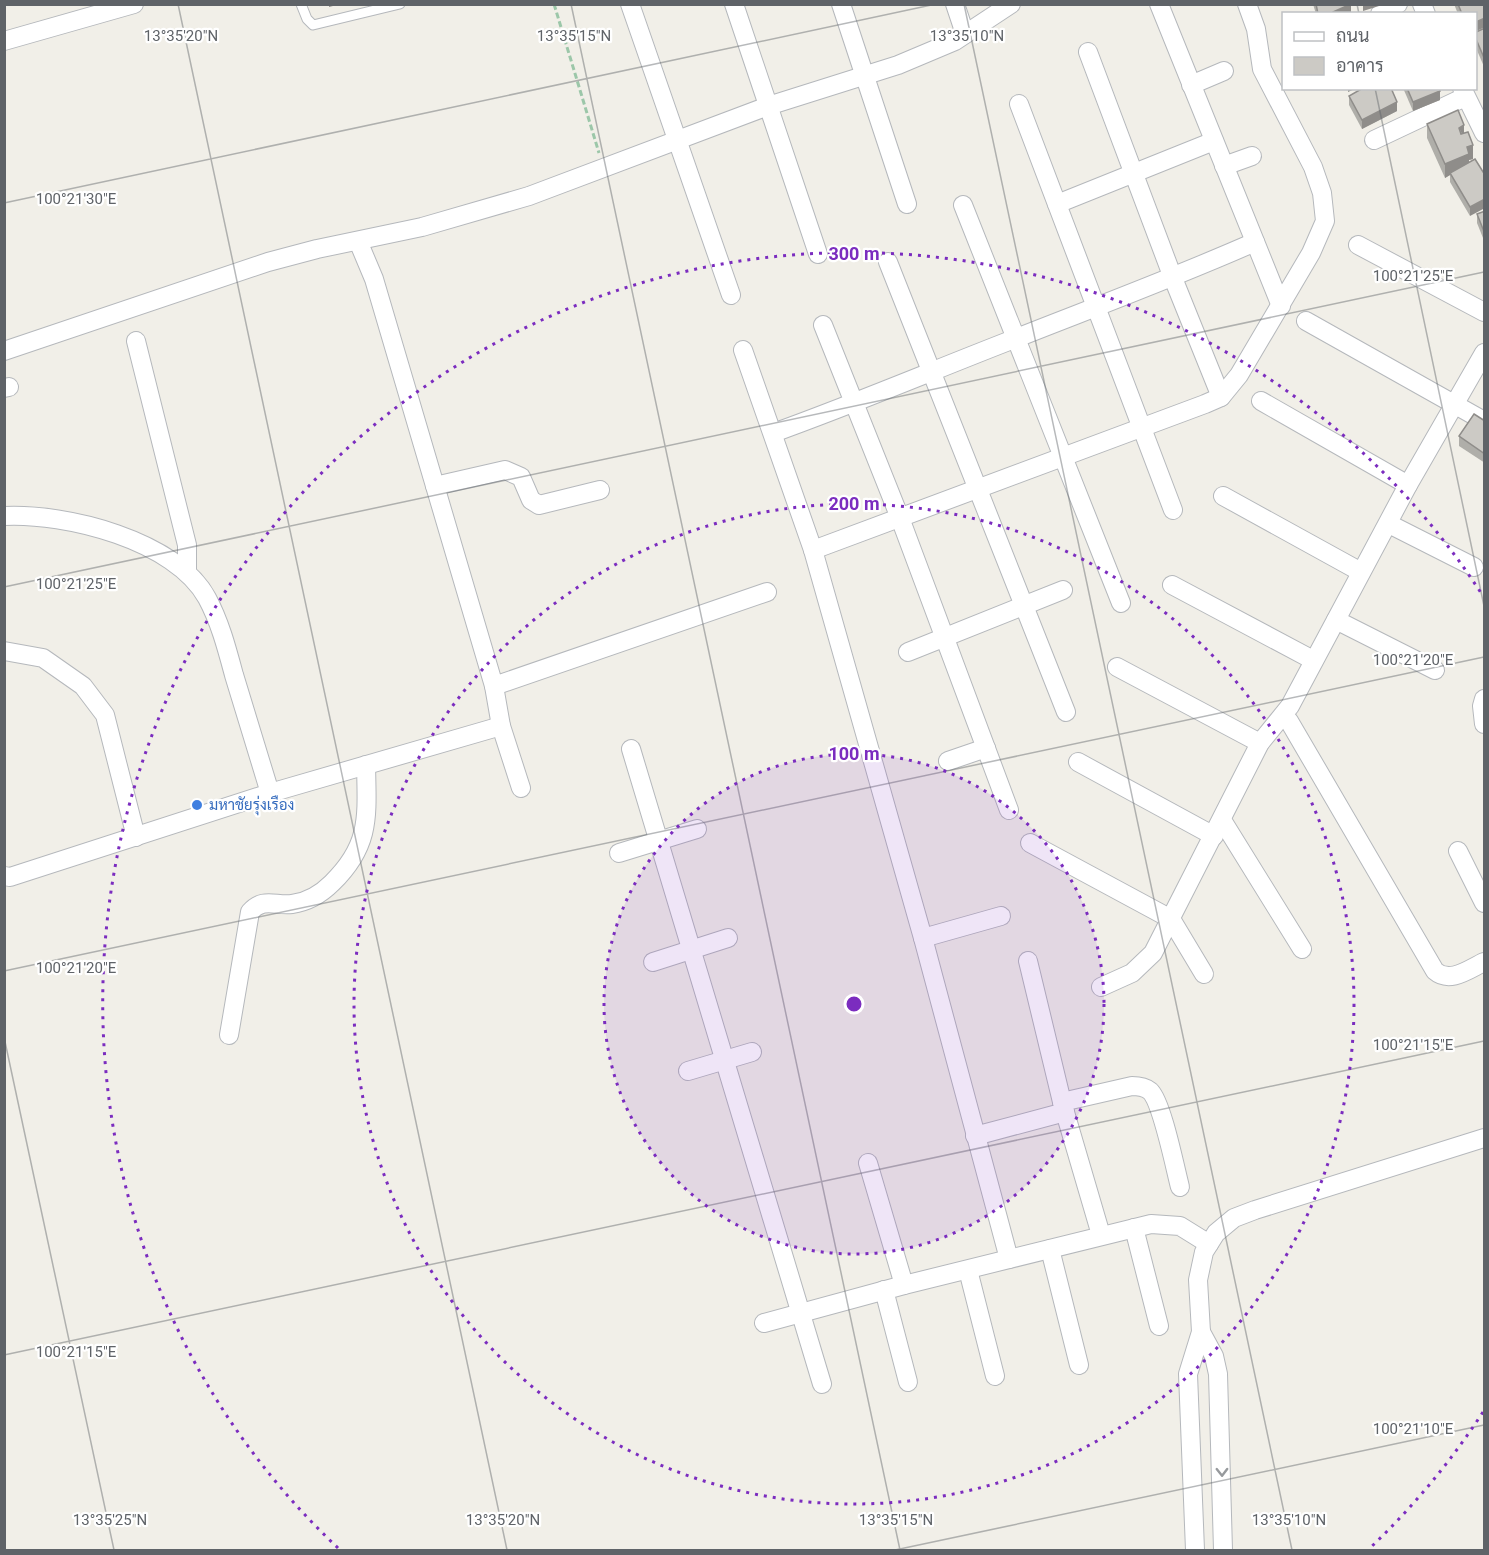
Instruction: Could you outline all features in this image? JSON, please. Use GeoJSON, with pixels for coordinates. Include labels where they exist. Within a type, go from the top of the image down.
{"type":"FeatureCollection","features":[{"type":"Feature","properties":{"kind":"street"},"geometry":{"type":"LineString","coordinates":[[4,41],[104,8],[134,4]]}},
{"type":"Feature","properties":{"kind":"street"},"geometry":{"type":"LineString","coordinates":[[630,4],[730,295]]}},
{"type":"Feature","properties":{"kind":"street"},"geometry":{"type":"LineString","coordinates":[[734,4],[818,254]]}},
{"type":"Feature","properties":{"kind":"street"},"geometry":{"type":"LineString","coordinates":[[841,4],[907,204]]}},
{"type":"Feature","properties":{"kind":"street"},"geometry":{"type":"LineString","coordinates":[[955,4],[965,34]]}},
{"type":"Feature","properties":{"kind":"street"},"geometry":{"type":"LineString","coordinates":[[4,351],[268,262],[422,227],[529,196],[603,166],[768,106],[898,65],[955,41],[1011,4]]}},
{"type":"Feature","properties":{"kind":"street"},"geometry":{"type":"LineString","coordinates":[[1159,4],[1281,306]]}},
{"type":"Feature","properties":{"kind":"street"},"geometry":{"type":"LineString","coordinates":[[813,550],[1221,397],[1239,375],[1311,253],[1325,221],[1322,193],[1313,168],[1263,69],[1256,29],[1247,4]]}},
{"type":"Feature","properties":{"kind":"street"},"geometry":{"type":"LineString","coordinates":[[1384,12],[1398,4]]}},
{"type":"Feature","properties":{"kind":"street"},"geometry":{"type":"LineString","coordinates":[[1089,52],[1173,278],[1221,397]]}},
{"type":"Feature","properties":{"kind":"street"},"geometry":{"type":"LineString","coordinates":[[1191,85],[1224,72]]}},
{"type":"Feature","properties":{"kind":"street"},"geometry":{"type":"LineString","coordinates":[[1374,140],[1464,93],[1485,134]]}},
{"type":"Feature","properties":{"kind":"street"},"geometry":{"type":"LineString","coordinates":[[1019,104],[1173,510]]}},
{"type":"Feature","properties":{"kind":"street"},"geometry":{"type":"LineString","coordinates":[[1057,204],[1135,175],[1214,141]]}},
{"type":"Feature","properties":{"kind":"street"},"geometry":{"type":"LineString","coordinates":[[1224,166],[1252,156]]}},
{"type":"Feature","properties":{"kind":"street"},"geometry":{"type":"LineString","coordinates":[[963,205],[1121,603]]}},
{"type":"Feature","properties":{"kind":"street"},"geometry":{"type":"LineString","coordinates":[[358,241],[374,279],[494,686],[501,726],[521,788]]}},
{"type":"Feature","properties":{"kind":"street"},"geometry":{"type":"LineString","coordinates":[[772,433],[855,404],[932,371],[1173,278],[1255,242]]}},
{"type":"Feature","properties":{"kind":"street"},"geometry":{"type":"LineString","coordinates":[[1358,245],[1478,309]]}},
{"type":"Feature","properties":{"kind":"street"},"geometry":{"type":"LineString","coordinates":[[888,262],[1066,712]]}},
{"type":"Feature","properties":{"kind":"street"},"geometry":{"type":"LineString","coordinates":[[1306,321],[1485,421]]}},
{"type":"Feature","properties":{"kind":"street"},"geometry":{"type":"LineString","coordinates":[[823,325],[900,518],[1009,810]]}},
{"type":"Feature","properties":{"kind":"street"},"geometry":{"type":"LineString","coordinates":[[136,341],[187,545],[187,572]]}},
{"type":"Feature","properties":{"kind":"street"},"geometry":{"type":"LineString","coordinates":[[743,350],[813,550],[923,938],[1009,1259]]}},
{"type":"Feature","properties":{"kind":"street"},"geometry":{"type":"LineString","coordinates":[[1101,987],[1132,973],[1153,954],[1260,743],[1284,717],[1408,485],[1485,353]]}},
{"type":"Feature","properties":{"kind":"street"},"geometry":{"type":"LineString","coordinates":[[1261,401],[1408,485]]}},
{"type":"Feature","properties":{"kind":"street"},"geometry":{"type":"LineString","coordinates":[[435,486],[505,470],[520,477],[531,500],[539,505],[600,490]]}},
{"type":"Feature","properties":{"kind":"street"},"geometry":{"type":"LineString","coordinates":[[1223,496],[1361,572]]}},
{"type":"Feature","properties":{"kind":"street"},"geometry":{"type":"LineString","coordinates":[[4,516],[34,515],[82,523],[133,540],[187,572],[207,597],[220,627],[270,793]]}},
{"type":"Feature","properties":{"kind":"street"},"geometry":{"type":"LineString","coordinates":[[1389,524],[1474,567]]}},
{"type":"Feature","properties":{"kind":"street"},"geometry":{"type":"LineString","coordinates":[[1172,585],[1313,660]]}},
{"type":"Feature","properties":{"kind":"street"},"geometry":{"type":"LineString","coordinates":[[908,652],[1063,590]]}},
{"type":"Feature","properties":{"kind":"street"},"geometry":{"type":"LineString","coordinates":[[494,686],[767,592]]}},
{"type":"Feature","properties":{"kind":"street"},"geometry":{"type":"LineString","coordinates":[[1336,620],[1436,670]]}},
{"type":"Feature","properties":{"kind":"street"},"geometry":{"type":"LineString","coordinates":[[4,651],[43,658],[83,687],[105,715],[136,837]]}},
{"type":"Feature","properties":{"kind":"street"},"geometry":{"type":"LineString","coordinates":[[1117,667],[1260,743]]}},
{"type":"Feature","properties":{"kind":"street"},"geometry":{"type":"LineString","coordinates":[[1485,699],[1482,706],[1485,724]]}},
{"type":"Feature","properties":{"kind":"street"},"geometry":{"type":"LineString","coordinates":[[1284,717],[1289,721],[1435,971],[1441,977],[1450,977],[1485,962]]}},
{"type":"Feature","properties":{"kind":"street"},"geometry":{"type":"LineString","coordinates":[[4,876],[10,877],[270,793],[501,726]]}},
{"type":"Feature","properties":{"kind":"street"},"geometry":{"type":"LineString","coordinates":[[948,761],[986,748]]}},
{"type":"Feature","properties":{"kind":"street"},"geometry":{"type":"LineString","coordinates":[[631,749],[803,1314],[822,1384]]}},
{"type":"Feature","properties":{"kind":"street"},"geometry":{"type":"LineString","coordinates":[[1078,762],[1218,828],[1302,949]]}},
{"type":"Feature","properties":{"kind":"street"},"geometry":{"type":"LineString","coordinates":[[229,1035],[250,912],[256,905],[266,902],[290,904],[306,901],[325,890],[349,867],[363,839],[367,822],[366,765]]}},
{"type":"Feature","properties":{"kind":"street"},"geometry":{"type":"LineString","coordinates":[[619,853],[697,830]]}},
{"type":"Feature","properties":{"kind":"street"},"geometry":{"type":"LineString","coordinates":[[1030,843],[1171,919],[1204,974]]}},
{"type":"Feature","properties":{"kind":"street"},"geometry":{"type":"LineString","coordinates":[[1458,851],[1485,903]]}},
{"type":"Feature","properties":{"kind":"street"},"geometry":{"type":"LineString","coordinates":[[923,938],[1000,916]]}},
{"type":"Feature","properties":{"kind":"street"},"geometry":{"type":"LineString","coordinates":[[653,962],[728,938]]}},
{"type":"Feature","properties":{"kind":"street"},"geometry":{"type":"LineString","coordinates":[[1028,961],[1064,1107],[1101,1235]]}},
{"type":"Feature","properties":{"kind":"street"},"geometry":{"type":"LineString","coordinates":[[688,1071],[752,1052]]}},
{"type":"Feature","properties":{"kind":"street"},"geometry":{"type":"LineString","coordinates":[[975,1136],[1132,1086],[1143,1087],[1152,1093],[1159,1109],[1180,1187]]}},
{"type":"Feature","properties":{"kind":"street"},"geometry":{"type":"LineString","coordinates":[[1196,1551],[1188,1374],[1201,1332],[1198,1280],[1204,1252],[1216,1233],[1234,1218],[1255,1210],[1485,1138]]}},
{"type":"Feature","properties":{"kind":"street"},"geometry":{"type":"LineString","coordinates":[[868,1163],[904,1285]]}},
{"type":"Feature","properties":{"kind":"street"},"geometry":{"type":"LineString","coordinates":[[764,1323],[884,1290],[1151,1224],[1180,1226],[1209,1244]]}},
{"type":"Feature","properties":{"kind":"street"},"geometry":{"type":"LineString","coordinates":[[1134,1228],[1159,1326]]}},
{"type":"Feature","properties":{"kind":"street"},"geometry":{"type":"LineString","coordinates":[[1050,1249],[1079,1365]]}},
{"type":"Feature","properties":{"kind":"street"},"geometry":{"type":"LineString","coordinates":[[968,1270],[995,1377]]}},
{"type":"Feature","properties":{"kind":"street"},"geometry":{"type":"LineString","coordinates":[[884,1290],[908,1382]]}},
{"type":"Feature","properties":{"kind":"street"},"geometry":{"type":"LineString","coordinates":[[1201,1332],[1214,1356],[1218,1374],[1223,1551]]}},
{"type":"Feature","properties":{"kind":"street"},"geometry":{"type":"LineString","coordinates":[[1191,1436],[1221,1435]]}},
{"type":"Feature","properties":{"kind":"lane"},"geometry":{"type":"LineString","coordinates":[[301,4],[307,19],[313,25],[400,4]]}},
{"type":"Feature","properties":{"kind":"path"},"geometry":{"type":"LineString","coordinates":[[554,4],[603,166]]}},
{"type":"Feature","properties":{"kind":"building"},"geometry":{"type":"Polygon","coordinates":[[[1316,4],[1351,4],[1333,12],[1318,12],[1316,4]]]}},
{"type":"Feature","properties":{"kind":"building"},"geometry":{"type":"Polygon","coordinates":[[[1458,4],[1485,4],[1485,18],[1477,22],[1477,12],[1461,12],[1458,4]]]}},
{"type":"Feature","properties":{"kind":"building"},"geometry":{"type":"Polygon","coordinates":[[[1485,28],[1485,60],[1477,41],[1477,32],[1485,28]]]}},
{"type":"Feature","properties":{"kind":"building"},"geometry":{"type":"Polygon","coordinates":[[[1360,90],[1392,90],[1397,102],[1362,120],[1349,96],[1360,90]]]}},
{"type":"Feature","properties":{"kind":"building"},"geometry":{"type":"Polygon","coordinates":[[[1408,90],[1440,90],[1440,91],[1413,102],[1408,90]]]}},
{"type":"Feature","properties":{"kind":"building"},"geometry":{"type":"Polygon","coordinates":[[[1458,110],[1464,125],[1459,128],[1461,134],[1468,132],[1473,145],[1467,147],[1469,154],[1445,164],[1427,124],[1458,110]]]}},
{"type":"Feature","properties":{"kind":"building"},"geometry":{"type":"Polygon","coordinates":[[[1475,159],[1485,175],[1485,199],[1470,207],[1450,173],[1475,159]]]}},
{"type":"Feature","properties":{"kind":"building"},"geometry":{"type":"Polygon","coordinates":[[[1485,211],[1485,234],[1477,214],[1485,211]]]}},
{"type":"Feature","properties":{"kind":"building"},"geometry":{"type":"Polygon","coordinates":[[[1474,414],[1485,421],[1485,454],[1459,436],[1474,414]]]}},
{"type":"Feature","properties":{"kind":"place","name":"มหาชัยรุ่งเรือง"},"geometry":{"type":"Point","coordinates":[197,805]}}]}
